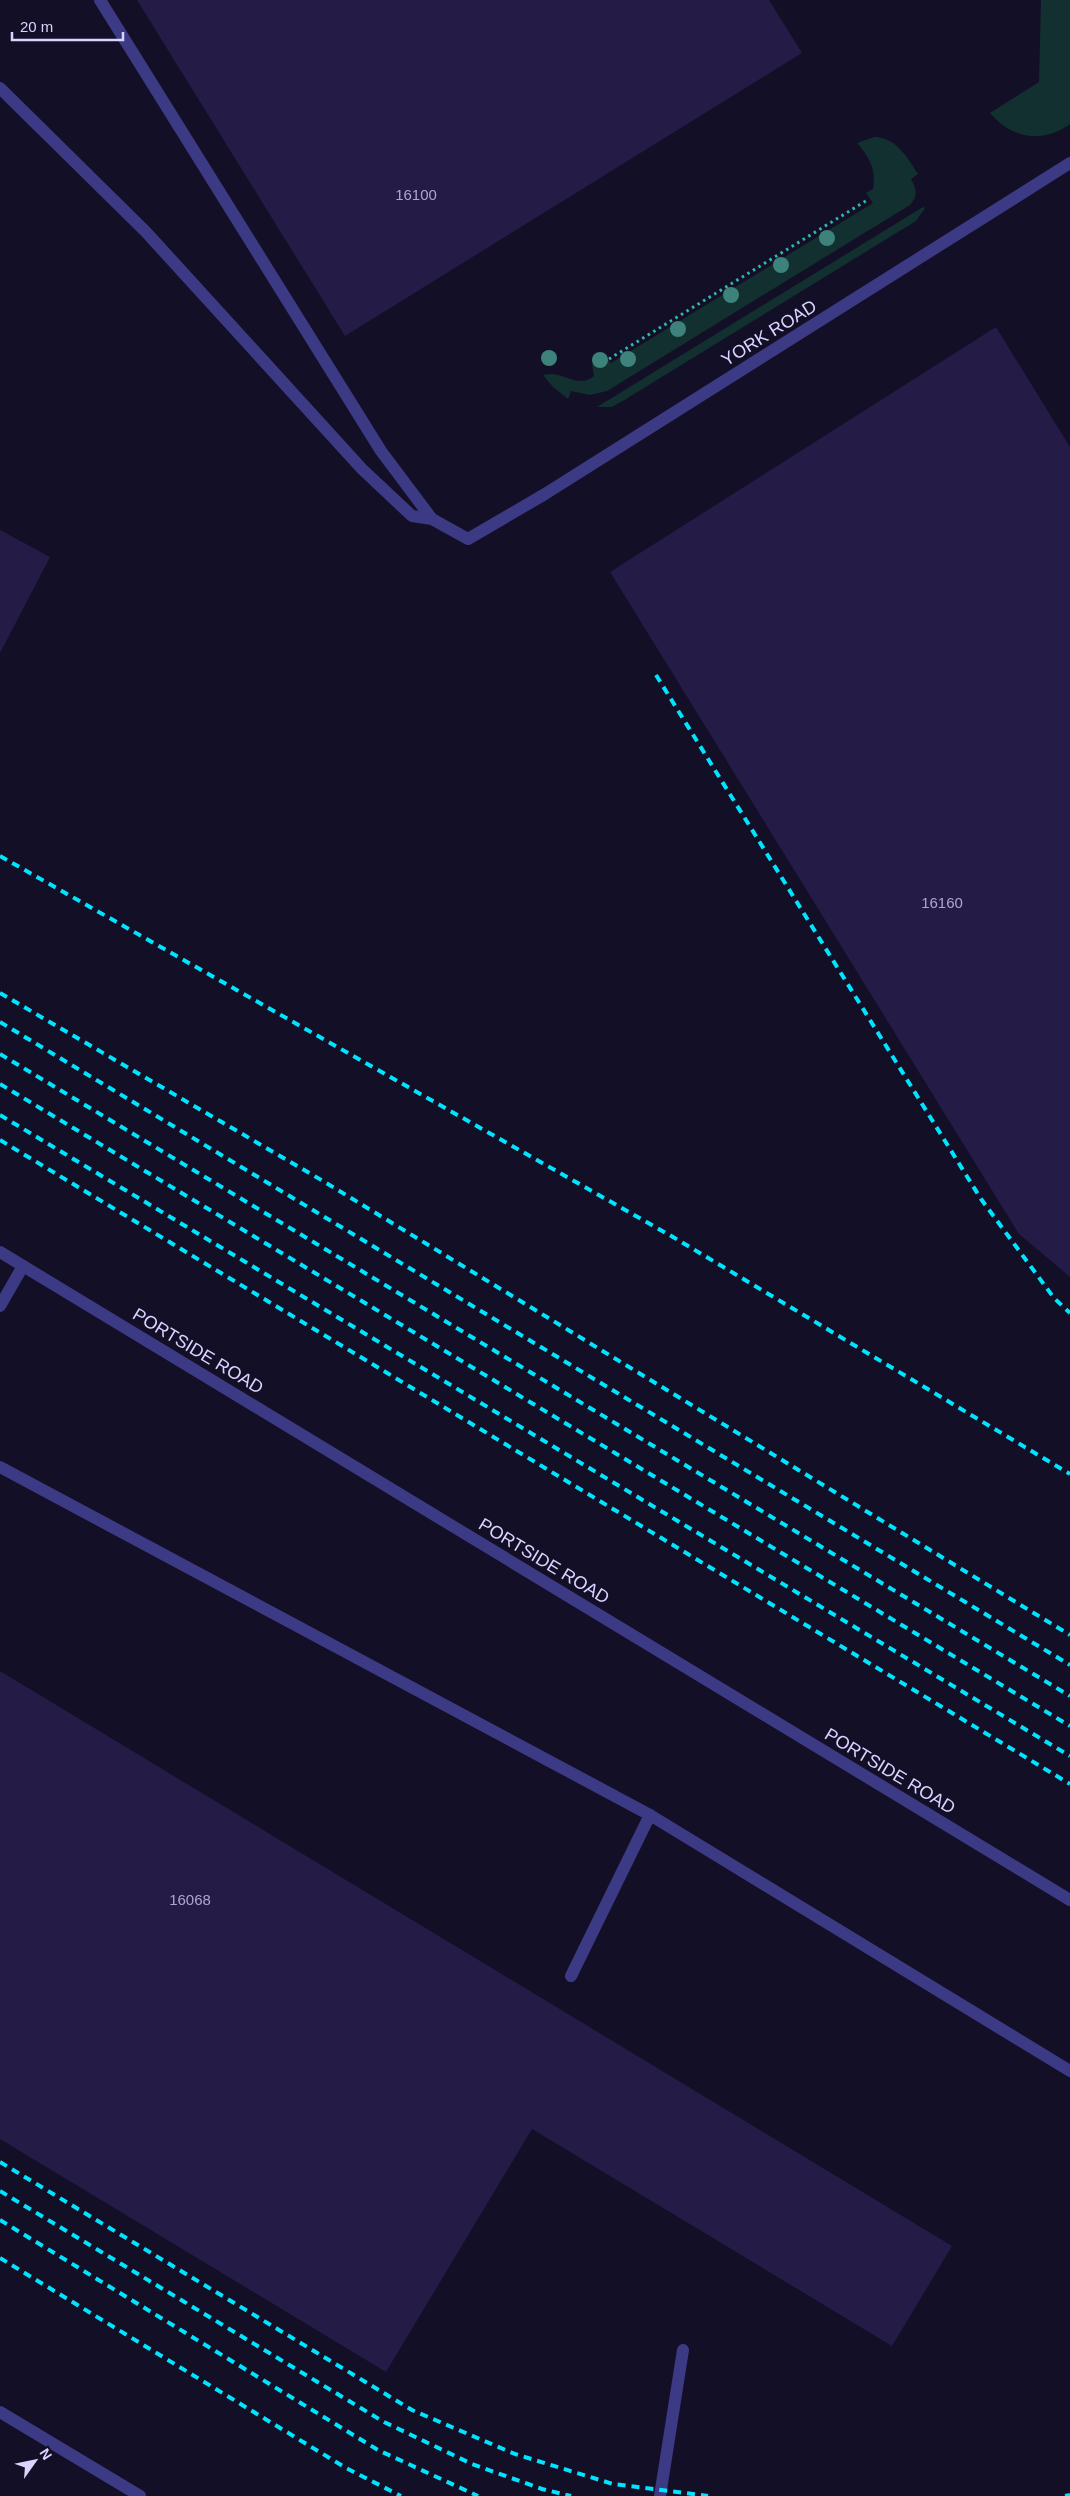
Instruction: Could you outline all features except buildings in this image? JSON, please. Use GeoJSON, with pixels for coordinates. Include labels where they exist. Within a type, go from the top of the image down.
{"type":"FeatureCollection","features":[{"type":"Feature","properties":{"kind":"street"},"geometry":{"type":"LineString","coordinates":[[100,0],[381,451],[432,519]]}},
{"type":"Feature","properties":{"kind":"street"},"geometry":{"type":"LineString","coordinates":[[0,88],[146,232],[362,469],[412,516],[432,519]]}},
{"type":"Feature","properties":{"kind":"street","name":"YORK ROAD"},"geometry":{"type":"LineString","coordinates":[[432,519],[468,539],[486,530],[1070,163]]}},
{"type":"Feature","properties":{"kind":"street","name":"PORTSIDE ROAD"},"geometry":{"type":"LineString","coordinates":[[0,1252],[1070,1900]]}},
{"type":"Feature","properties":{"kind":"street"},"geometry":{"type":"LineString","coordinates":[[0,1306],[23,1266]]}},
{"type":"Feature","properties":{"kind":"street"},"geometry":{"type":"LineString","coordinates":[[0,1467],[650,1815],[1070,2071]]}},
{"type":"Feature","properties":{"kind":"street"},"geometry":{"type":"LineString","coordinates":[[570,1976],[650,1815]]}},
{"type":"Feature","properties":{"kind":"street"},"geometry":{"type":"LineString","coordinates":[[660,2496],[683,2350]]}},
{"type":"Feature","properties":{"kind":"street"},"geometry":{"type":"LineString","coordinates":[[0,2412],[140,2496]]}},
{"type":"Feature","properties":{"kind":"path"},"geometry":{"type":"LineString","coordinates":[[608,359],[869,199]]}},
{"type":"Feature","properties":{"kind":"green space"},"geometry":{"type":"Polygon","coordinates":[[[1041,0],[1070,0],[1070,124],[1049,134],[1028,136],[1008,128],[990,113],[1039,82],[1041,0]]]}},
{"type":"Feature","properties":{"kind":"green space"},"geometry":{"type":"Polygon","coordinates":[[[874,137],[889,140],[895,144],[918,174],[911,179],[916,192],[910,205],[607,391],[590,395],[571,391],[568,399],[553,387],[543,375],[550,374],[575,380],[588,380],[594,376],[592,364],[605,355],[611,363],[873,203],[866,193],[873,189],[873,170],[869,159],[857,143],[874,137]]]}},
{"type":"Feature","properties":{"kind":"green space"},"geometry":{"type":"Polygon","coordinates":[[[923,207],[925,208],[916,221],[626,399],[612,407],[597,407],[923,207]]]}},
{"type":"Feature","properties":{"kind":"railway"},"geometry":{"type":"LineString","coordinates":[[656,675],[981,1199],[1054,1298],[1070,1313]]}},
{"type":"Feature","properties":{"kind":"railway"},"geometry":{"type":"LineString","coordinates":[[0,856],[673,1237],[1070,1474]]}},
{"type":"Feature","properties":{"kind":"railway"},"geometry":{"type":"LineString","coordinates":[[0,993],[323,1181],[1070,1635]]}},
{"type":"Feature","properties":{"kind":"railway"},"geometry":{"type":"LineString","coordinates":[[0,1022],[1070,1665]]}},
{"type":"Feature","properties":{"kind":"railway"},"geometry":{"type":"LineString","coordinates":[[0,1054],[1070,1696]]}},
{"type":"Feature","properties":{"kind":"railway"},"geometry":{"type":"LineString","coordinates":[[0,1084],[1070,1726]]}},
{"type":"Feature","properties":{"kind":"railway"},"geometry":{"type":"LineString","coordinates":[[0,1115],[1070,1756]]}},
{"type":"Feature","properties":{"kind":"railway"},"geometry":{"type":"LineString","coordinates":[[0,1140],[1070,1784]]}},
{"type":"Feature","properties":{"kind":"railway"},"geometry":{"type":"LineString","coordinates":[[0,2162],[412,2410],[515,2454],[613,2484],[708,2496]]}},
{"type":"Feature","properties":{"kind":"railway"},"geometry":{"type":"LineString","coordinates":[[0,2191],[384,2422],[472,2464],[542,2489],[571,2496]]}},
{"type":"Feature","properties":{"kind":"railway"},"geometry":{"type":"LineString","coordinates":[[0,2220],[378,2450],[478,2496]]}},
{"type":"Feature","properties":{"kind":"railway"},"geometry":{"type":"LineString","coordinates":[[0,2258],[346,2468],[401,2496]]}},
{"type":"Feature","properties":{"kind":"railway"},"geometry":{"type":"LineString","coordinates":[[1065,2496],[1070,2495]]}}]}
